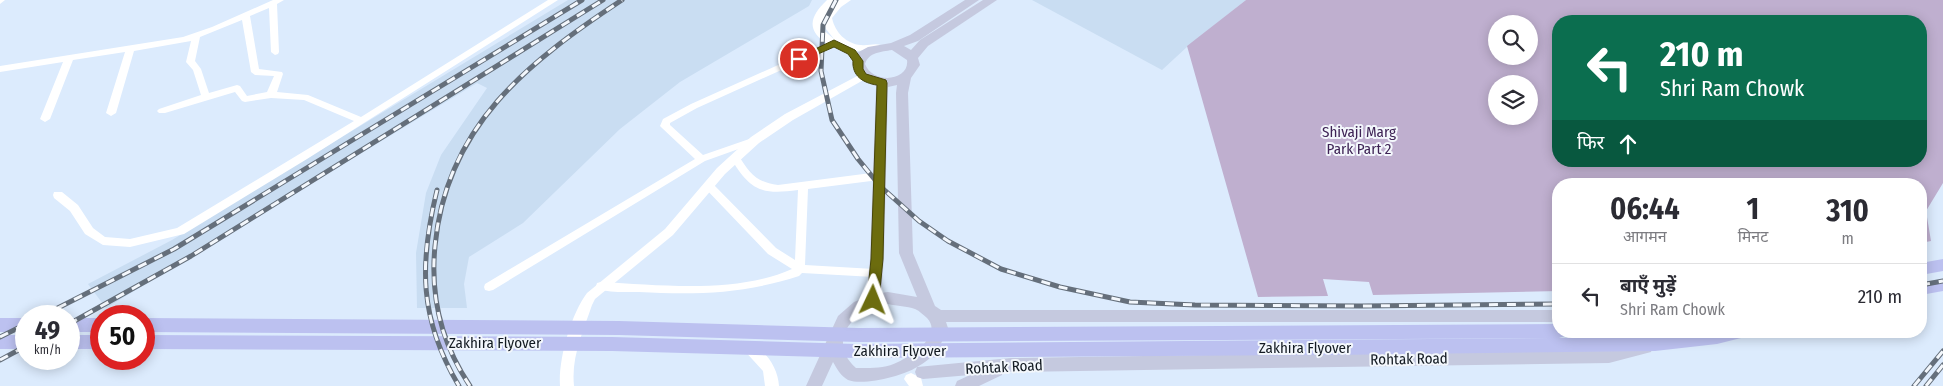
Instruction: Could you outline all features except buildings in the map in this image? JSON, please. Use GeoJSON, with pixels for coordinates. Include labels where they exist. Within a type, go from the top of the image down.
{"type":"FeatureCollection","features":[{"type":"Feature","properties":{"kind":"main road"},"geometry":{"type":"LineString","coordinates":[[893,46],[905,50],[912,57],[914,64],[912,71],[905,77],[882,83],[871,81],[863,76],[858,69],[858,61],[866,52],[878,47],[893,46],[914,38],[973,0]]}},
{"type":"Feature","properties":{"kind":"main road"},"geometry":{"type":"LineString","coordinates":[[912,57],[924,43],[991,0]]}},
{"type":"Feature","properties":{"kind":"main road"},"geometry":{"type":"LineString","coordinates":[[905,77],[902,93],[906,253],[912,270],[926,295],[930,314]]}},
{"type":"Feature","properties":{"kind":"main road"},"geometry":{"type":"LineString","coordinates":[[873,300],[874,273],[877,259],[882,83]]}},
{"type":"Feature","properties":{"kind":"main road"},"geometry":{"type":"LineString","coordinates":[[1927,269],[1943,265]]}},
{"type":"Feature","properties":{"kind":"main road"},"geometry":{"type":"LineString","coordinates":[[1927,288],[1943,285]]}},
{"type":"Feature","properties":{"kind":"main road"},"geometry":{"type":"LineString","coordinates":[[814,386],[834,344],[841,322],[850,312],[873,300],[903,299],[916,303],[930,314],[940,330],[940,345],[934,359],[916,379],[893,384],[876,384],[859,379],[846,370],[837,358],[834,344]]}},
{"type":"Feature","properties":{"kind":"main road"},"geometry":{"type":"LineString","coordinates":[[930,314],[1552,316]]}},
{"type":"Feature","properties":{"kind":"main road"},"geometry":{"type":"LineString","coordinates":[[0,324],[15,325]]}},
{"type":"Feature","properties":{"kind":"main road","name":"Zakhira Flyover"},"geometry":{"type":"LineString","coordinates":[[155,325],[619,328],[859,335],[1435,339],[1656,344]]}},
{"type":"Feature","properties":{"kind":"main road","name":"Zakhira Flyover"},"geometry":{"type":"LineString","coordinates":[[155,342],[602,344],[856,351],[1435,339],[1552,331]]}},
{"type":"Feature","properties":{"kind":"main road","name":"Rohtak Road"},"geometry":{"type":"LineString","coordinates":[[916,379],[1011,365],[1609,356],[1656,344],[1708,338]]}},
{"type":"Feature","properties":{"kind":"main road"},"geometry":{"type":"LineString","coordinates":[[0,342],[15,342]]}},
{"type":"Feature","properties":{"kind":"main road"},"geometry":{"type":"LineString","coordinates":[[963,386],[979,377],[1011,365]]}},
{"type":"Feature","properties":{"kind":"street"},"geometry":{"type":"LineString","coordinates":[[58,194],[74,208],[89,231],[103,241],[130,243],[180,231],[362,121],[554,0]]}},
{"type":"Feature","properties":{"kind":"street"},"geometry":{"type":"LineString","coordinates":[[833,0],[822,10],[817,19],[817,30],[834,43],[852,52],[858,61]]}},
{"type":"Feature","properties":{"kind":"street"},"geometry":{"type":"LineString","coordinates":[[846,0],[838,5],[827,18],[828,27],[838,38],[859,48],[878,47]]}},
{"type":"Feature","properties":{"kind":"street"},"geometry":{"type":"LineString","coordinates":[[1,72],[177,42],[246,16],[276,2],[275,52]]}},
{"type":"Feature","properties":{"kind":"street"},"geometry":{"type":"LineString","coordinates":[[246,16],[254,72],[279,74],[271,96]]}},
{"type":"Feature","properties":{"kind":"street"},"geometry":{"type":"LineString","coordinates":[[196,36],[190,62],[197,69],[206,97]]}},
{"type":"Feature","properties":{"kind":"street"},"geometry":{"type":"LineString","coordinates":[[702,159],[665,126],[666,121],[694,106],[834,43]]}},
{"type":"Feature","properties":{"kind":"street"},"geometry":{"type":"LineString","coordinates":[[111,113],[130,49]]}},
{"type":"Feature","properties":{"kind":"street"},"geometry":{"type":"LineString","coordinates":[[46,119],[69,59]]}},
{"type":"Feature","properties":{"kind":"street"},"geometry":{"type":"LineString","coordinates":[[567,386],[565,376],[571,348],[586,303],[602,286],[656,244],[735,157],[755,140],[789,117],[863,76]]}},
{"type":"Feature","properties":{"kind":"street"},"geometry":{"type":"LineString","coordinates":[[162,110],[237,88],[245,99],[271,96],[305,97],[362,121]]}},
{"type":"Feature","properties":{"kind":"street"},"geometry":{"type":"LineString","coordinates":[[488,287],[702,159],[755,140]]}},
{"type":"Feature","properties":{"kind":"street"},"geometry":{"type":"LineString","coordinates":[[735,157],[750,180],[761,187],[778,189],[804,187],[879,176]]}},
{"type":"Feature","properties":{"kind":"street"},"geometry":{"type":"LineString","coordinates":[[708,186],[772,251],[800,269],[874,273]]}},
{"type":"Feature","properties":{"kind":"street"},"geometry":{"type":"LineString","coordinates":[[800,269],[804,187]]}},
{"type":"Feature","properties":{"kind":"street"},"geometry":{"type":"LineString","coordinates":[[602,286],[712,289],[758,283],[787,276],[800,269]]}},
{"type":"Feature","properties":{"kind":"street"},"geometry":{"type":"LineString","coordinates":[[748,348],[762,359],[770,369],[772,386]]}},
{"type":"Feature","properties":{"kind":"shaded area"},"geometry":{"type":"Polygon","coordinates":[[[568,0],[812,0],[809,6],[680,82],[620,129],[523,223],[469,257],[464,284],[467,308],[417,308],[416,253],[426,193],[441,155],[487,88],[477,83],[111,305],[104,305],[88,284],[172,240],[568,0]]]}},
{"type":"Feature","properties":{"kind":"shaded area"},"geometry":{"type":"Polygon","coordinates":[[[1032,0],[1246,0],[1188,46],[1162,70],[1032,0]]]}},
{"type":"Feature","properties":{"kind":"green space","name":"Shivaji Marg Park Part 2"},"geometry":{"type":"Polygon","coordinates":[[[1246,0],[1943,0],[1943,183],[1927,209],[1927,178],[1552,178],[1552,291],[1373,295],[1369,282],[1323,279],[1328,296],[1258,297],[1187,46],[1246,0]]]}},
{"type":"Feature","properties":{"kind":"green space","name":"Shivaji Marg Park Part 2"},"geometry":{"type":"Polygon","coordinates":[[[1927,217],[1931,241],[1927,242],[1927,217]]]}},
{"type":"Feature","properties":{"kind":"railway"},"geometry":{"type":"LineString","coordinates":[[64,305],[174,249],[582,0]]}},
{"type":"Feature","properties":{"kind":"railway"},"geometry":{"type":"LineString","coordinates":[[80,318],[191,256],[603,0]]}},
{"type":"Feature","properties":{"kind":"railway"},"geometry":{"type":"LineString","coordinates":[[470,386],[460,370],[445,336],[436,301],[434,283],[435,246],[442,204],[456,166],[474,132],[497,101],[524,73],[587,23],[622,0]]}},
{"type":"Feature","properties":{"kind":"railway"},"geometry":{"type":"LineString","coordinates":[[836,0],[823,25],[821,71],[832,120],[858,159],[880,186],[919,221],[948,241],[1001,269],[1060,287],[1130,302],[1195,305],[1362,306],[1552,304]]}},
{"type":"Feature","properties":{"kind":"railway"},"geometry":{"type":"LineString","coordinates":[[437,190],[427,242],[426,291],[436,338],[459,386]]}},
{"type":"Feature","properties":{"kind":"railway"},"geometry":{"type":"LineString","coordinates":[[1927,284],[1943,281]]}},
{"type":"Feature","properties":{"kind":"railway"},"geometry":{"type":"LineString","coordinates":[[0,337],[15,330]]}},
{"type":"Feature","properties":{"kind":"railway"},"geometry":{"type":"LineString","coordinates":[[1914,386],[1943,351]]}},
{"type":"Feature","properties":{"kind":"railway"},"geometry":{"type":"LineString","coordinates":[[0,360],[15,352]]}},
{"type":"Feature","properties":{"kind":"railway"},"geometry":{"type":"LineString","coordinates":[[1926,386],[1943,365]]}},
{"type":"Feature","properties":{"kind":"route"},"geometry":{"type":"LineString","coordinates":[[799,59],[834,43],[852,52],[858,61],[858,69],[863,76],[871,81],[882,83],[877,259],[874,273],[873,300]]}}]}
